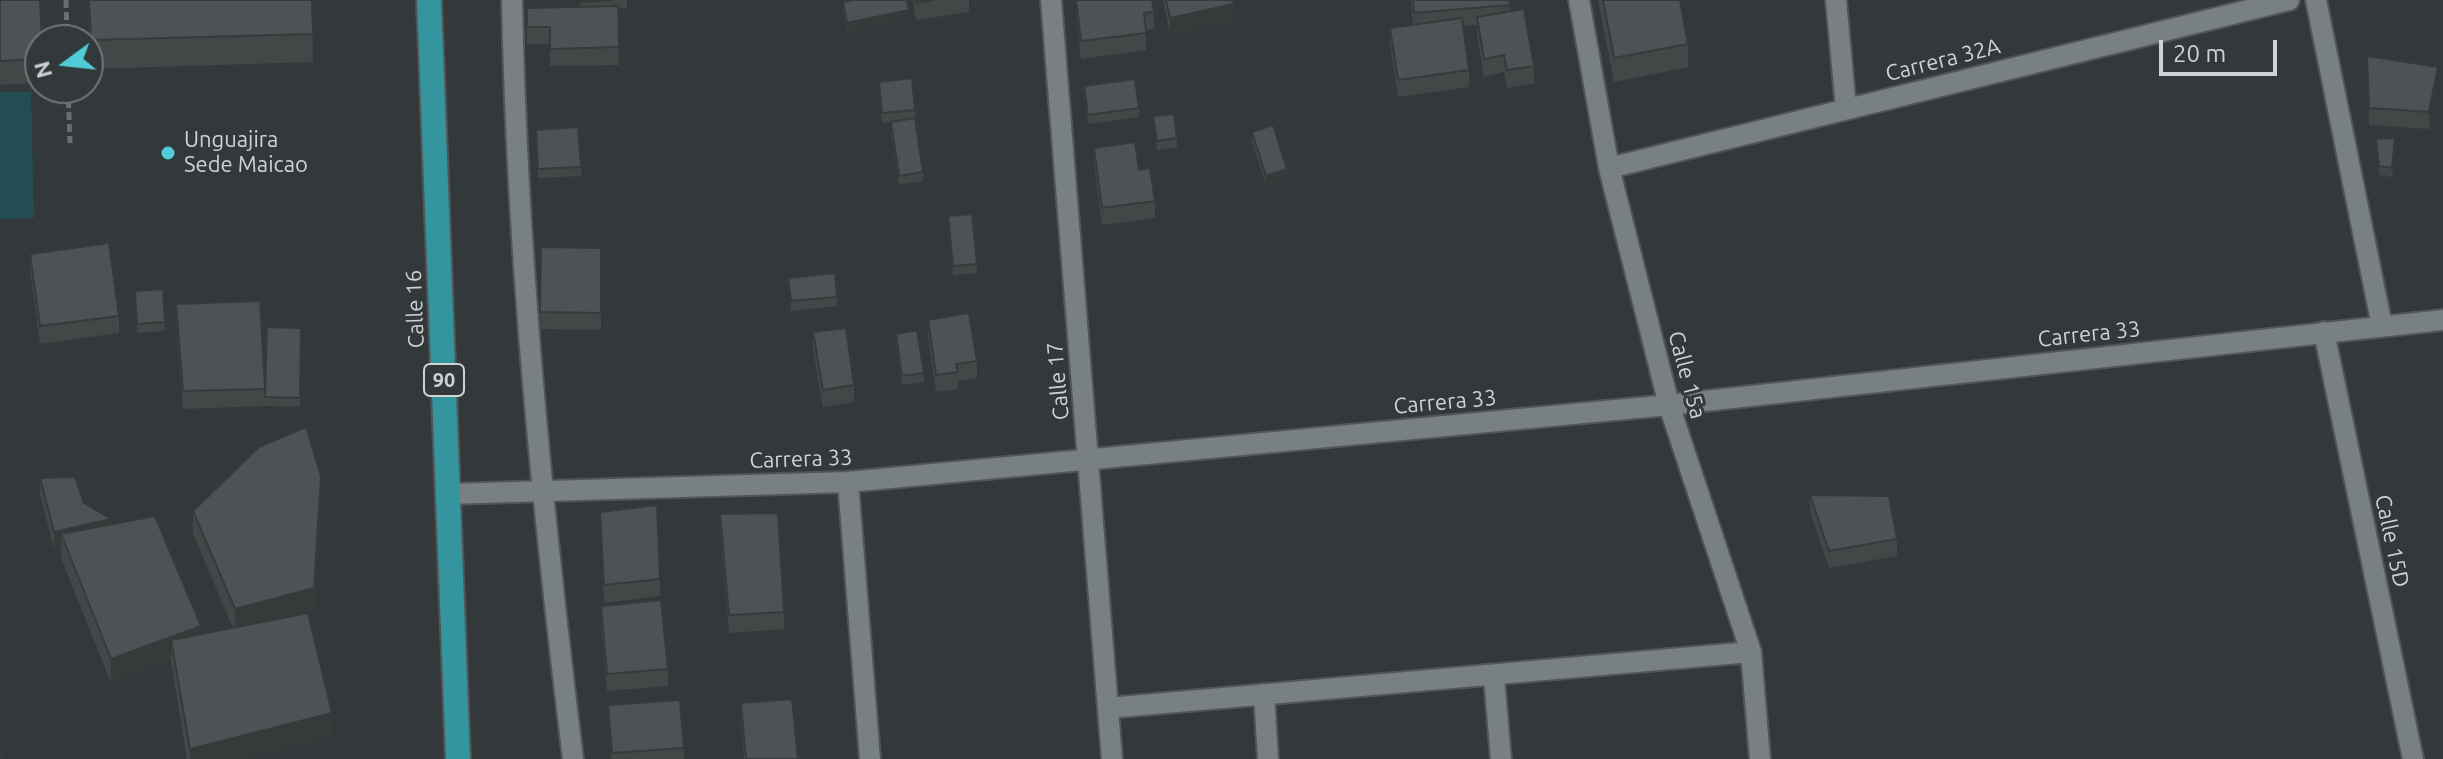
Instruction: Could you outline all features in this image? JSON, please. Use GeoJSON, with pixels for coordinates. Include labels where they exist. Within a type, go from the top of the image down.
{"type":"FeatureCollection","features":[{"type":"Feature","properties":{"kind":"highway","name":"Calle 16"},"geometry":{"type":"LineString","coordinates":[[429,0],[458,759]]}},
{"type":"Feature","properties":{"kind":"street"},"geometry":{"type":"LineString","coordinates":[[512,0],[515,172],[540,490],[573,759]]}},
{"type":"Feature","properties":{"kind":"street","name":"Calle 17"},"geometry":{"type":"LineString","coordinates":[[1051,0],[1112,759]]}},
{"type":"Feature","properties":{"kind":"street","name":"Calle 15a"},"geometry":{"type":"LineString","coordinates":[[1579,0],[1609,168],[1669,405],[1751,652],[1760,759]]}},
{"type":"Feature","properties":{"kind":"street"},"geometry":{"type":"LineString","coordinates":[[1836,0],[1846,109]]}},
{"type":"Feature","properties":{"kind":"street","name":"Carrera 32A"},"geometry":{"type":"LineString","coordinates":[[1609,168],[2289,0]]}},
{"type":"Feature","properties":{"kind":"street"},"geometry":{"type":"LineString","coordinates":[[2316,0],[2382,326]]}},
{"type":"Feature","properties":{"kind":"street","name":"Carrera 33"},"geometry":{"type":"LineString","coordinates":[[448,494],[848,482],[1669,405],[2443,320]]}},
{"type":"Feature","properties":{"kind":"street","name":"Calle 15D"},"geometry":{"type":"LineString","coordinates":[[2324,332],[2413,759]]}},
{"type":"Feature","properties":{"kind":"street"},"geometry":{"type":"LineString","coordinates":[[848,482],[870,759]]}},
{"type":"Feature","properties":{"kind":"street"},"geometry":{"type":"LineString","coordinates":[[1108,708],[1494,677],[1751,652]]}},
{"type":"Feature","properties":{"kind":"street"},"geometry":{"type":"LineString","coordinates":[[1494,677],[1501,759]]}},
{"type":"Feature","properties":{"kind":"street"},"geometry":{"type":"LineString","coordinates":[[1264,694],[1268,759]]}},
{"type":"Feature","properties":{"kind":"path"},"geometry":{"type":"LineString","coordinates":[[66,0],[67,24]]}},
{"type":"Feature","properties":{"kind":"path"},"geometry":{"type":"LineString","coordinates":[[69,104],[70,143]]}},
{"type":"Feature","properties":{"kind":"shaded area"},"geometry":{"type":"Polygon","coordinates":[[[0,92],[24,92],[24,104],[31,104],[34,218],[0,219],[0,92]]]}},
{"type":"Feature","properties":{"kind":"building"},"geometry":{"type":"Polygon","coordinates":[[[0,0],[40,0],[41,24],[24,24],[24,60],[0,61],[0,0]]]}},
{"type":"Feature","properties":{"kind":"building"},"geometry":{"type":"Polygon","coordinates":[[[89,0],[312,0],[313,34],[104,40],[104,24],[90,24],[89,0]]]}},
{"type":"Feature","properties":{"kind":"building"},"geometry":{"type":"Polygon","coordinates":[[[907,0],[909,10],[847,23],[843,2],[907,0]]]}},
{"type":"Feature","properties":{"kind":"building"},"geometry":{"type":"Polygon","coordinates":[[[1076,0],[1152,0],[1154,12],[1144,13],[1146,33],[1081,41],[1076,0]]]}},
{"type":"Feature","properties":{"kind":"building"},"geometry":{"type":"Polygon","coordinates":[[[1166,0],[1233,0],[1234,4],[1170,18],[1166,0]]]}},
{"type":"Feature","properties":{"kind":"building"},"geometry":{"type":"Polygon","coordinates":[[[1413,0],[1509,0],[1510,5],[1414,13],[1413,0]]]}},
{"type":"Feature","properties":{"kind":"building"},"geometry":{"type":"Polygon","coordinates":[[[1603,0],[1680,0],[1688,44],[1614,58],[1603,0]]]}},
{"type":"Feature","properties":{"kind":"building"},"geometry":{"type":"Polygon","coordinates":[[[618,6],[619,47],[550,49],[550,27],[527,27],[527,8],[618,6]]]}},
{"type":"Feature","properties":{"kind":"building"},"geometry":{"type":"Polygon","coordinates":[[[1524,9],[1534,66],[1507,70],[1504,55],[1484,59],[1477,17],[1524,9]]]}},
{"type":"Feature","properties":{"kind":"building"},"geometry":{"type":"Polygon","coordinates":[[[1462,18],[1469,70],[1398,80],[1390,28],[1462,18]]]}},
{"type":"Feature","properties":{"kind":"building"},"geometry":{"type":"Polygon","coordinates":[[[2367,56],[2438,67],[2429,112],[2369,108],[2367,56]]]}},
{"type":"Feature","properties":{"kind":"building"},"geometry":{"type":"Polygon","coordinates":[[[912,78],[915,110],[882,113],[879,82],[912,78]]]}},
{"type":"Feature","properties":{"kind":"building"},"geometry":{"type":"Polygon","coordinates":[[[1135,79],[1139,108],[1088,115],[1084,86],[1135,79]]]}},
{"type":"Feature","properties":{"kind":"building"},"geometry":{"type":"Polygon","coordinates":[[[1174,114],[1177,138],[1157,141],[1153,116],[1174,114]]]}},
{"type":"Feature","properties":{"kind":"building"},"geometry":{"type":"Polygon","coordinates":[[[915,118],[923,172],[899,176],[891,122],[915,118]]]}},
{"type":"Feature","properties":{"kind":"building"},"geometry":{"type":"Polygon","coordinates":[[[1273,125],[1287,169],[1266,176],[1252,132],[1273,125]]]}},
{"type":"Feature","properties":{"kind":"building"},"geometry":{"type":"Polygon","coordinates":[[[578,127],[581,167],[538,169],[536,130],[578,127]]]}},
{"type":"Feature","properties":{"kind":"building"},"geometry":{"type":"Polygon","coordinates":[[[2395,138],[2392,168],[2379,166],[2376,139],[2395,138]]]}},
{"type":"Feature","properties":{"kind":"building"},"geometry":{"type":"Polygon","coordinates":[[[1135,142],[1139,170],[1150,168],[1155,201],[1102,208],[1094,148],[1135,142]]]}},
{"type":"Feature","properties":{"kind":"building"},"geometry":{"type":"Polygon","coordinates":[[[972,214],[977,264],[953,266],[948,216],[972,214]]]}},
{"type":"Feature","properties":{"kind":"building"},"geometry":{"type":"Polygon","coordinates":[[[109,243],[119,316],[40,326],[30,254],[109,243]]]}},
{"type":"Feature","properties":{"kind":"building"},"geometry":{"type":"Polygon","coordinates":[[[541,247],[601,248],[601,313],[540,312],[541,247]]]}},
{"type":"Feature","properties":{"kind":"building"},"geometry":{"type":"Polygon","coordinates":[[[835,273],[837,297],[791,301],[788,278],[835,273]]]}},
{"type":"Feature","properties":{"kind":"building"},"geometry":{"type":"Polygon","coordinates":[[[163,289],[165,322],[137,324],[135,291],[163,289]]]}},
{"type":"Feature","properties":{"kind":"building"},"geometry":{"type":"Polygon","coordinates":[[[260,301],[265,389],[183,391],[176,304],[260,301]]]}},
{"type":"Feature","properties":{"kind":"building"},"geometry":{"type":"Polygon","coordinates":[[[969,313],[977,361],[956,364],[958,372],[936,375],[928,320],[969,313]]]}},
{"type":"Feature","properties":{"kind":"building"},"geometry":{"type":"Polygon","coordinates":[[[267,327],[301,328],[300,398],[265,397],[267,327]]]}},
{"type":"Feature","properties":{"kind":"building"},"geometry":{"type":"Polygon","coordinates":[[[846,328],[854,385],[823,390],[813,332],[846,328]]]}},
{"type":"Feature","properties":{"kind":"building"},"geometry":{"type":"Polygon","coordinates":[[[917,330],[924,373],[902,376],[896,334],[917,330]]]}},
{"type":"Feature","properties":{"kind":"building"},"geometry":{"type":"Polygon","coordinates":[[[306,427],[321,476],[314,588],[235,609],[193,511],[259,447],[306,427]]]}},
{"type":"Feature","properties":{"kind":"building"},"geometry":{"type":"Polygon","coordinates":[[[75,477],[84,503],[111,519],[54,532],[40,478],[75,477]]]}},
{"type":"Feature","properties":{"kind":"building"},"geometry":{"type":"Polygon","coordinates":[[[1810,495],[1889,496],[1897,539],[1829,551],[1810,495]]]}},
{"type":"Feature","properties":{"kind":"building"},"geometry":{"type":"Polygon","coordinates":[[[657,505],[660,579],[604,585],[600,512],[657,505]]]}},
{"type":"Feature","properties":{"kind":"building"},"geometry":{"type":"Polygon","coordinates":[[[778,513],[784,612],[729,615],[720,514],[778,513]]]}},
{"type":"Feature","properties":{"kind":"building"},"geometry":{"type":"Polygon","coordinates":[[[155,516],[201,626],[111,659],[61,534],[155,516]]]}},
{"type":"Feature","properties":{"kind":"building"},"geometry":{"type":"Polygon","coordinates":[[[661,600],[668,669],[607,674],[601,606],[661,600]]]}},
{"type":"Feature","properties":{"kind":"building"},"geometry":{"type":"Polygon","coordinates":[[[308,613],[332,713],[190,749],[171,640],[308,613]]]}},
{"type":"Feature","properties":{"kind":"building"},"geometry":{"type":"Polygon","coordinates":[[[792,699],[798,759],[746,759],[741,703],[792,699]]]}},
{"type":"Feature","properties":{"kind":"building"},"geometry":{"type":"Polygon","coordinates":[[[680,700],[684,748],[612,753],[608,705],[680,700]]]}},
{"type":"Feature","properties":{"kind":"place","name":"Unguajira Sede Maicao"},"geometry":{"type":"Point","coordinates":[168,153]}}]}
